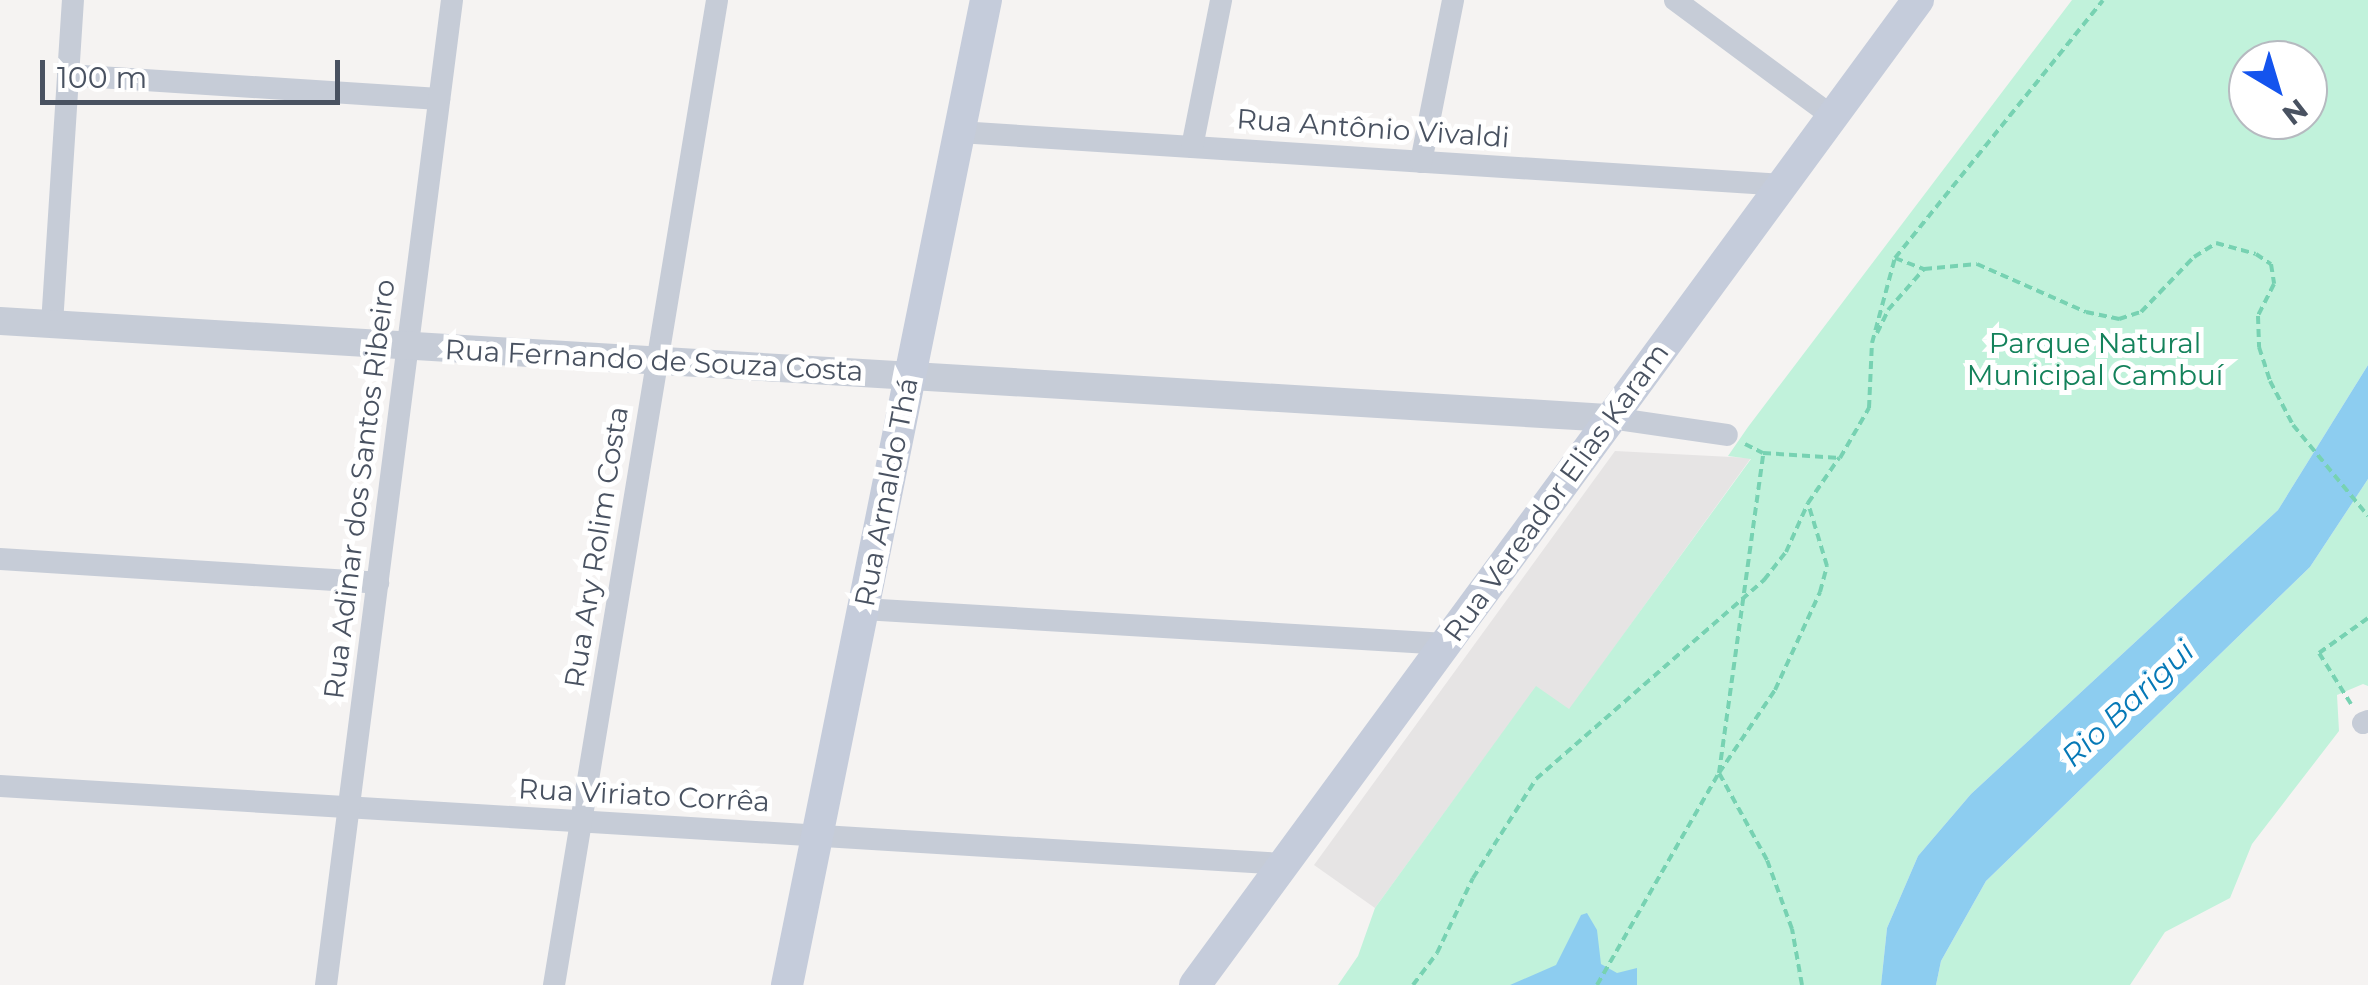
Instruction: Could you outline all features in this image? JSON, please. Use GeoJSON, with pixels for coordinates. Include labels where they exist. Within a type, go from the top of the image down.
{"type":"FeatureCollection","features":[{"type":"Feature","properties":{"kind":"main road","name":"Rua Arnaldo Thá"},"geometry":{"type":"LineString","coordinates":[[787,985],[986,0]]}},
{"type":"Feature","properties":{"kind":"main road","name":"Rua Vereador Elias Karam"},"geometry":{"type":"LineString","coordinates":[[1195,985],[1918,0]]}},
{"type":"Feature","properties":{"kind":"street"},"geometry":{"type":"LineString","coordinates":[[52,324],[73,0]]}},
{"type":"Feature","properties":{"kind":"street","name":"Rua Adinar dos Santos Ribeiro"},"geometry":{"type":"LineString","coordinates":[[326,985],[452,0]]}},
{"type":"Feature","properties":{"kind":"street","name":"Rua Ary Rolim Costa"},"geometry":{"type":"LineString","coordinates":[[554,985],[716,0]]}},
{"type":"Feature","properties":{"kind":"street"},"geometry":{"type":"LineString","coordinates":[[1192,147],[1221,0]]}},
{"type":"Feature","properties":{"kind":"street"},"geometry":{"type":"LineString","coordinates":[[1421,162],[1453,0]]}},
{"type":"Feature","properties":{"kind":"street"},"geometry":{"type":"LineString","coordinates":[[1675,0],[1832,116]]}},
{"type":"Feature","properties":{"kind":"street"},"geometry":{"type":"LineString","coordinates":[[68,75],[439,99]]}},
{"type":"Feature","properties":{"kind":"street","name":"Rua Antônio Vivaldi"},"geometry":{"type":"LineString","coordinates":[[959,132],[1783,185]]}},
{"type":"Feature","properties":{"kind":"street","name":"Rua Fernando de Souza Costa"},"geometry":{"type":"LineString","coordinates":[[0,321],[1611,418],[1727,435]]}},
{"type":"Feature","properties":{"kind":"street"},"geometry":{"type":"LineString","coordinates":[[0,559],[378,583]]}},
{"type":"Feature","properties":{"kind":"street"},"geometry":{"type":"LineString","coordinates":[[862,610],[1446,644]]}},
{"type":"Feature","properties":{"kind":"street","name":"Rua Viriato Corrêa"},"geometry":{"type":"LineString","coordinates":[[0,786],[1284,864]]}},
{"type":"Feature","properties":{"kind":"path"},"geometry":{"type":"LineString","coordinates":[[1413,985],[1437,952],[1473,878],[1536,779],[1744,597],[1786,552],[1808,503],[1840,458],[1868,408],[1872,343],[1895,258],[2103,0]]}},
{"type":"Feature","properties":{"kind":"path"},"geometry":{"type":"LineString","coordinates":[[1895,258],[1924,269],[1977,264],[2086,312],[2119,320],[2141,312],[2194,257],[2216,243],[2256,254],[2270,264],[2274,284],[2258,316],[2259,347],[2278,396],[2309,447],[2368,516]]}},
{"type":"Feature","properties":{"kind":"path"},"geometry":{"type":"LineString","coordinates":[[1872,343],[1888,310],[1924,269]]}},
{"type":"Feature","properties":{"kind":"path"},"geometry":{"type":"LineString","coordinates":[[1727,435],[1763,453],[1840,458]]}},
{"type":"Feature","properties":{"kind":"path"},"geometry":{"type":"LineString","coordinates":[[1763,453],[1719,773],[1767,860],[1792,929],[1802,985]]}},
{"type":"Feature","properties":{"kind":"path"},"geometry":{"type":"LineString","coordinates":[[1597,985],[1719,773],[1775,690],[1820,592],[1828,566],[1808,503]]}},
{"type":"Feature","properties":{"kind":"path"},"geometry":{"type":"LineString","coordinates":[[2366,722],[2320,654],[2368,618]]}},
{"type":"Feature","properties":{"kind":"shaded area"},"geometry":{"type":"Polygon","coordinates":[[[1615,451],[1751,458],[1569,710],[1536,687],[1375,908],[1314,865],[1615,451]]]}},
{"type":"Feature","properties":{"kind":"green space","name":"Parque Natural Municipal Cambuí"},"geometry":{"type":"Polygon","coordinates":[[[2072,0],[2368,0],[2368,365],[2278,510],[1971,794],[1918,856],[1887,928],[1881,985],[1338,985],[1358,956],[1375,908],[1536,686],[1569,709],[1751,459],[1728,456],[2072,0]]]}},
{"type":"Feature","properties":{"kind":"green space"},"geometry":{"type":"Polygon","coordinates":[[[2368,479],[2368,686],[2363,684],[2337,695],[2339,731],[2252,844],[2230,898],[2165,932],[2130,985],[1936,985],[1941,961],[1986,881],[2310,567],[2368,479]]]}},
{"type":"Feature","properties":{"kind":"water","name":"Rio Barigui"},"geometry":{"type":"Polygon","coordinates":[[[2368,365],[2368,479],[2310,567],[1986,881],[1941,961],[1936,985],[1881,985],[1887,928],[1918,856],[1971,794],[2278,510],[2368,365]]]}},
{"type":"Feature","properties":{"kind":"water"},"geometry":{"type":"Polygon","coordinates":[[[1587,913],[1597,930],[1601,964],[1617,973],[1637,968],[1637,985],[1510,985],[1556,965],[1581,915],[1587,913]]]}}]}
